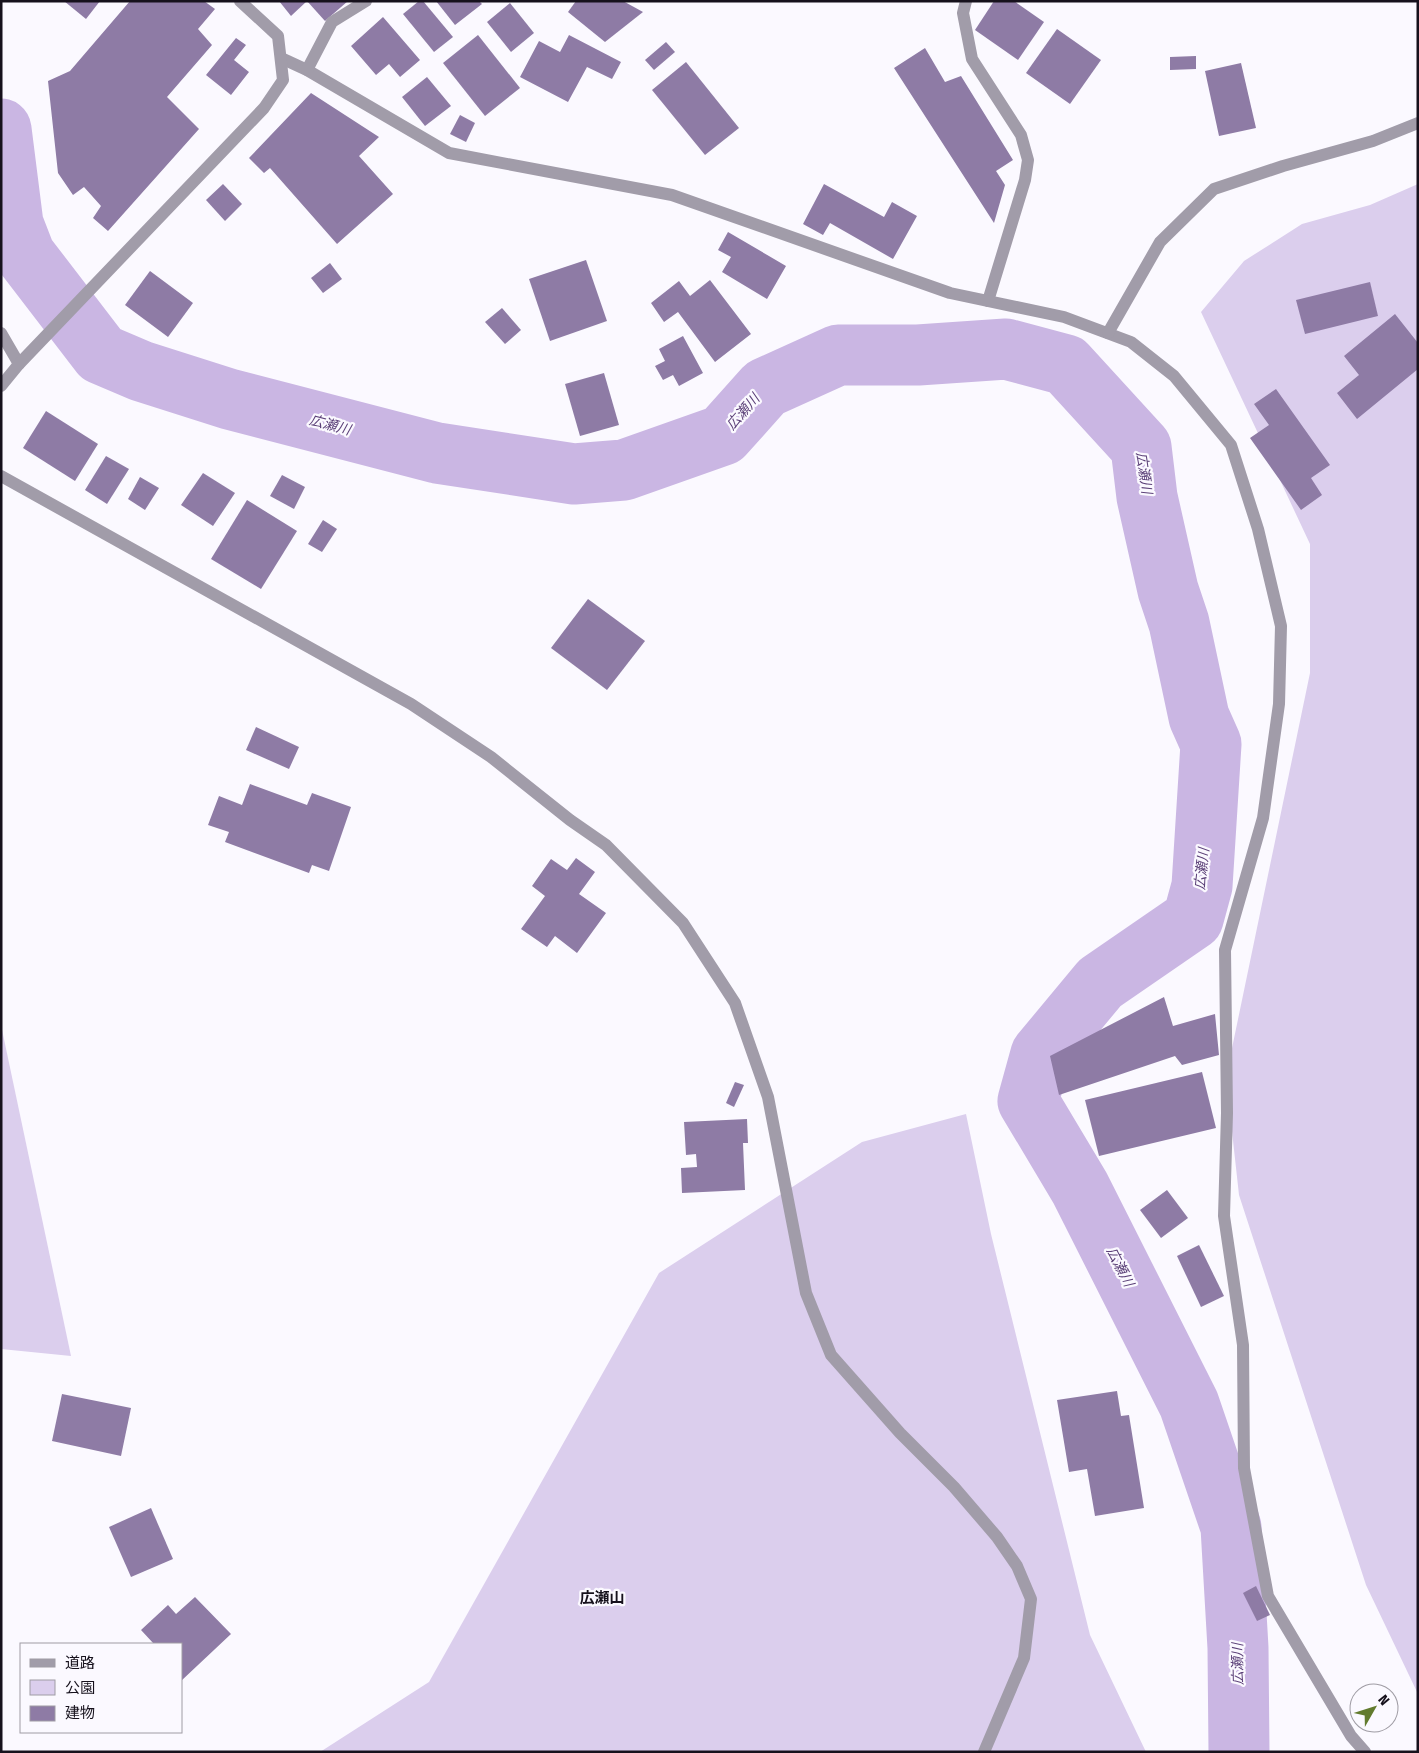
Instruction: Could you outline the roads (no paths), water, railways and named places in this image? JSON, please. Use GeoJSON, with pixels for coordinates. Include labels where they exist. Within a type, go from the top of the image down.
{"type":"FeatureCollection","features":[{"type":"Feature","properties":{"kind":"street"},"geometry":{"type":"LineString","coordinates":[[1,386],[19,364],[264,108],[282,80],[278,36],[240,1]]}},
{"type":"Feature","properties":{"kind":"street"},"geometry":{"type":"LineString","coordinates":[[307,70],[332,22],[366,1]]}},
{"type":"Feature","properties":{"kind":"street"},"geometry":{"type":"LineString","coordinates":[[966,1],[963,12],[972,59],[1021,135],[1028,160],[1025,180],[988,301]]}},
{"type":"Feature","properties":{"kind":"street"},"geometry":{"type":"LineString","coordinates":[[281,58],[307,70],[449,153],[672,196],[950,293],[1064,317],[1131,342],[1174,376],[1231,446],[1258,529],[1281,626],[1279,704],[1262,818],[1225,950],[1227,1113],[1224,1216],[1243,1345],[1244,1468],[1268,1596],[1351,1736],[1364,1752]]}},
{"type":"Feature","properties":{"kind":"street"},"geometry":{"type":"LineString","coordinates":[[1108,333],[1160,242],[1214,188],[1283,166],[1373,141],[1418,123]]}},
{"type":"Feature","properties":{"kind":"street"},"geometry":{"type":"LineString","coordinates":[[1,333],[19,364]]}},
{"type":"Feature","properties":{"kind":"street"},"geometry":{"type":"LineString","coordinates":[[1,476],[410,704],[491,756],[570,820],[606,845],[683,923],[735,1003],[768,1097],[806,1294],[831,1355],[900,1433],[954,1487],[997,1537],[1017,1566],[1030,1599],[1024,1658],[984,1752]]}},
{"type":"Feature","properties":{"kind":"waterway","name":"広瀬川"},"geometry":{"type":"LineString","coordinates":[[1,129],[13,224],[25,255],[101,354],[141,371],[229,399],[437,453],[574,474],[624,470],[723,435],[765,388],[838,355],[918,355],[1006,349],[1066,365],[1141,447],[1147,497],[1168,590],[1179,623],[1199,717],[1211,744],[1202,886],[1193,919],[1100,983],[1041,1054],[1028,1101],[1080,1188],[1189,1404],[1231,1527],[1238,1648],[1239,1752]]}},
{"type":"Feature","properties":{"kind":"district","name":"広瀬山"},"geometry":{"type":"Point","coordinates":[602,1598]}}]}
